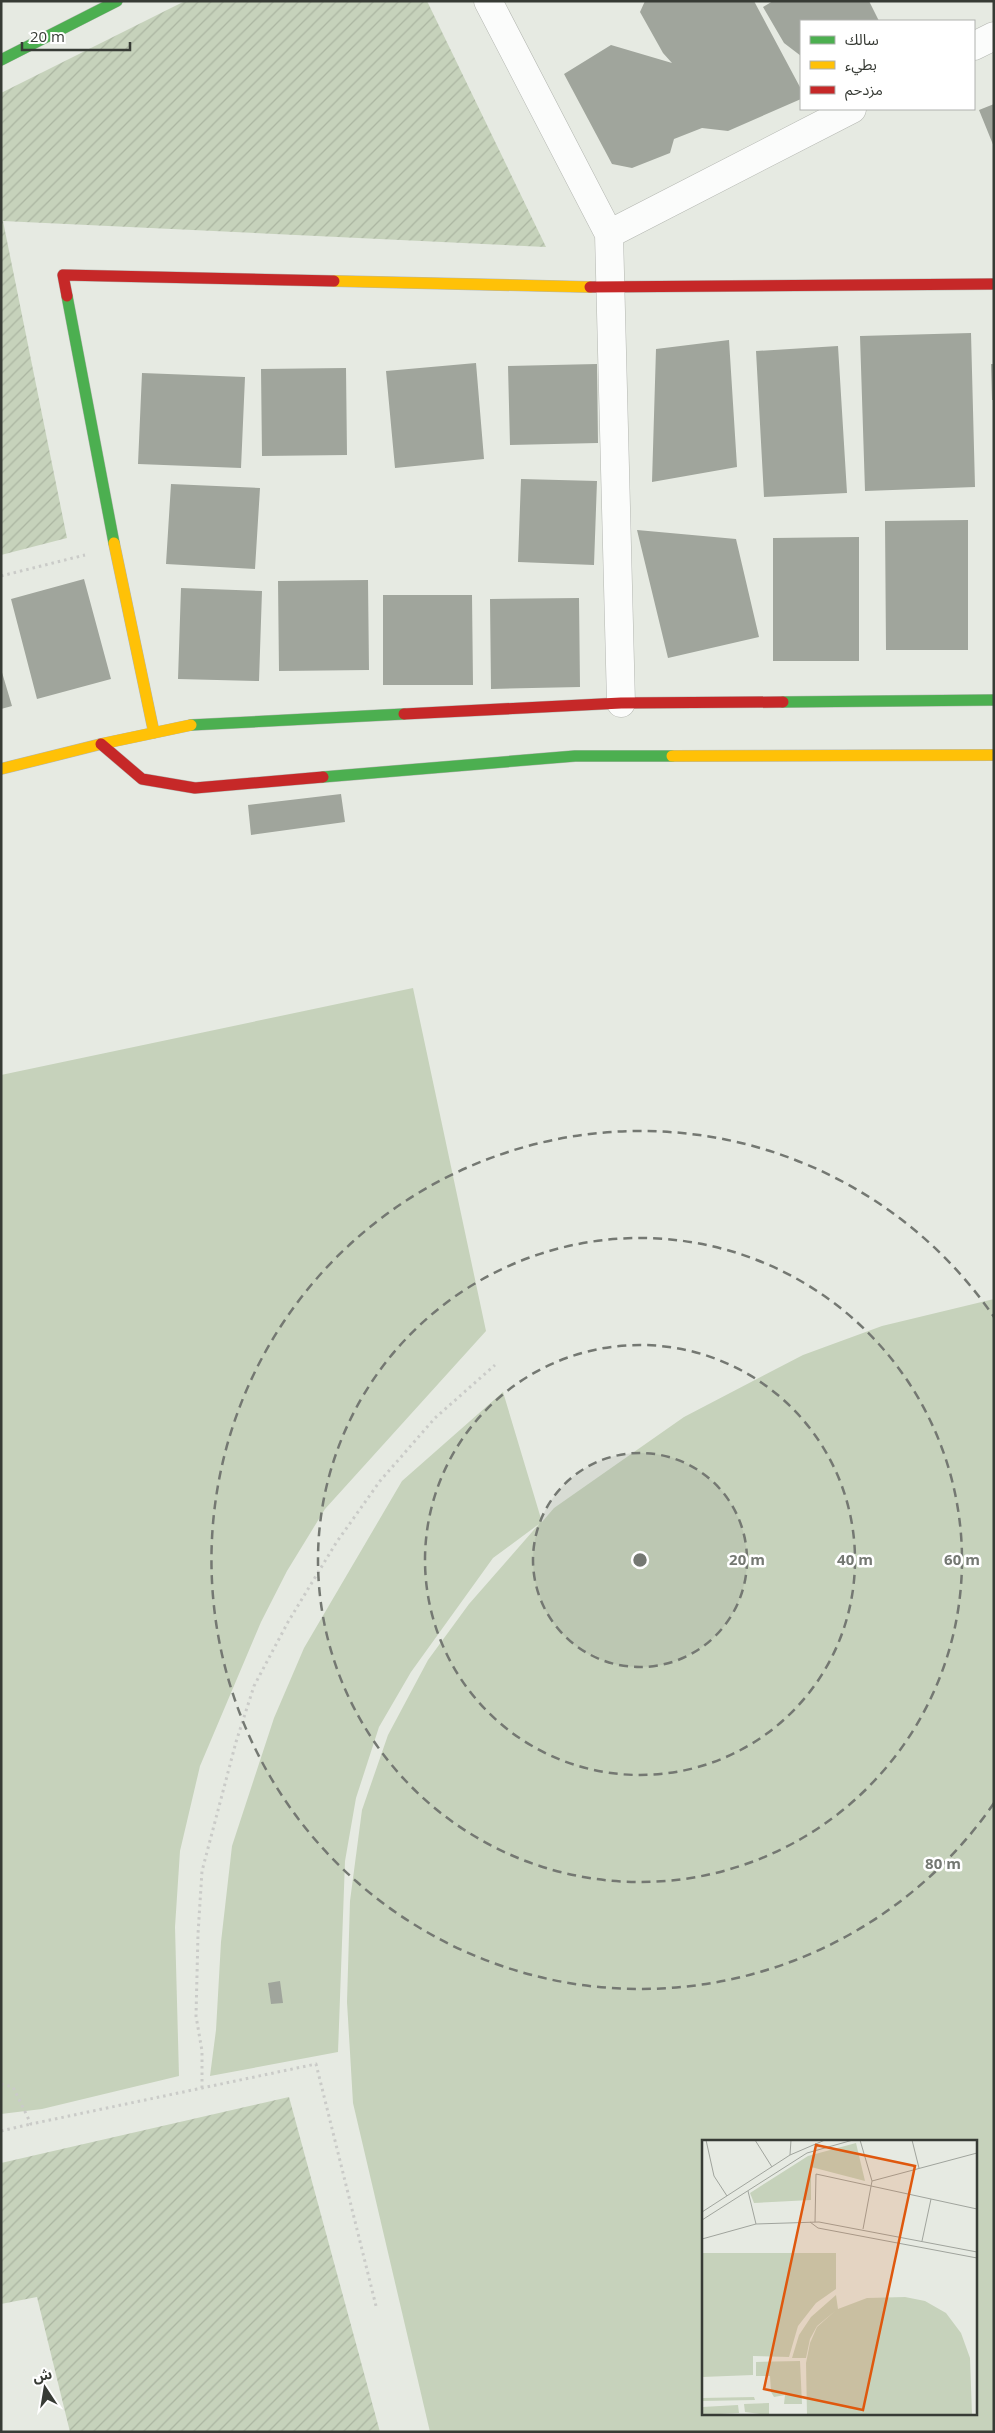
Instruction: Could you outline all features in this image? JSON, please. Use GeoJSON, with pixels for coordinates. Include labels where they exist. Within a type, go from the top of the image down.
{"type":"FeatureCollection","features":[{"type":"Feature","properties":{"kind":"main road"},"geometry":{"type":"LineString","coordinates":[[1,60],[117,1]]}},
{"type":"Feature","properties":{"kind":"main road"},"geometry":{"type":"LineString","coordinates":[[154,733],[115,547],[63,275],[610,287],[994,284]]}},
{"type":"Feature","properties":{"kind":"main road"},"geometry":{"type":"LineString","coordinates":[[1,770],[101,744],[189,725],[621,703],[994,700]]}},
{"type":"Feature","properties":{"kind":"main road"},"geometry":{"type":"LineString","coordinates":[[101,744],[142,779],[195,788],[575,756],[994,755]]}},
{"type":"Feature","properties":{"kind":"street"},"geometry":{"type":"LineString","coordinates":[[488,1],[609,234],[621,703]]}},
{"type":"Feature","properties":{"kind":"street"},"geometry":{"type":"LineString","coordinates":[[975,46],[994,36]]}},
{"type":"Feature","properties":{"kind":"street"},"geometry":{"type":"LineString","coordinates":[[609,234],[850,110]]}},
{"type":"Feature","properties":{"kind":"path"},"geometry":{"type":"LineString","coordinates":[[1,576],[115,547]]}},
{"type":"Feature","properties":{"kind":"path"},"geometry":{"type":"LineString","coordinates":[[202,2088],[202,2051],[196,2016],[202,1871],[236,1742],[254,1686],[288,1622],[331,1551],[380,1481],[435,1418],[495,1365]]}},
{"type":"Feature","properties":{"kind":"path"},"geometry":{"type":"LineString","coordinates":[[1,2131],[316,2064],[376,2306]]}},
{"type":"Feature","properties":{"kind":"path"},"geometry":{"type":"LineString","coordinates":[[1,2084],[14,2087],[30,2124]]}},
{"type":"Feature","properties":{"kind":"green space"},"geometry":{"type":"Polygon","coordinates":[[[185,1],[427,1],[546,247],[3,221],[67,538],[1,555],[1,93],[185,1]]]}},
{"type":"Feature","properties":{"kind":"green space"},"geometry":{"type":"Polygon","coordinates":[[[413,988],[486,1331],[325,1509],[287,1571],[261,1622],[200,1766],[180,1851],[175,1927],[179,2076],[42,2109],[1,2114],[1,1075],[413,988]]]}},
{"type":"Feature","properties":{"kind":"green space"},"geometry":{"type":"Polygon","coordinates":[[[994,1299],[994,2432],[430,2432],[353,2103],[347,2002],[350,1901],[362,1810],[388,1735],[428,1660],[469,1604],[539,1524],[493,1558],[411,1672],[379,1727],[356,1798],[345,1861],[338,2052],[210,2076],[216,2030],[221,1942],[232,1846],[274,1718],[304,1648],[402,1481],[503,1392],[542,1522],[554,1508],[684,1417],[803,1355],[882,1326],[994,1299]]]}},
{"type":"Feature","properties":{"kind":"green space"},"geometry":{"type":"Polygon","coordinates":[[[289,2097],[380,2432],[70,2432],[37,2297],[1,2304],[1,2163],[289,2097]]]}},
{"type":"Feature","properties":{"kind":"building"},"geometry":{"type":"Polygon","coordinates":[[[645,1],[754,1],[800,87],[800,99],[728,131],[702,128],[674,139],[670,153],[632,168],[612,164],[564,74],[611,45],[672,63],[663,53],[640,12],[645,1]]]}},
{"type":"Feature","properties":{"kind":"building"},"geometry":{"type":"Polygon","coordinates":[[[773,1],[869,1],[878,20],[800,20],[800,55],[784,43],[763,7],[773,1]]]}},
{"type":"Feature","properties":{"kind":"building"},"geometry":{"type":"Polygon","coordinates":[[[994,104],[994,147],[979,110],[994,104]]]}},
{"type":"Feature","properties":{"kind":"building"},"geometry":{"type":"Polygon","coordinates":[[[971,333],[975,487],[865,491],[860,336],[971,333]]]}},
{"type":"Feature","properties":{"kind":"building"},"geometry":{"type":"Polygon","coordinates":[[[729,340],[737,467],[652,482],[656,349],[729,340]]]}},
{"type":"Feature","properties":{"kind":"building"},"geometry":{"type":"Polygon","coordinates":[[[838,346],[847,493],[764,497],[756,351],[838,346]]]}},
{"type":"Feature","properties":{"kind":"building"},"geometry":{"type":"Polygon","coordinates":[[[476,363],[484,459],[395,468],[386,371],[476,363]]]}},
{"type":"Feature","properties":{"kind":"building"},"geometry":{"type":"Polygon","coordinates":[[[597,364],[598,443],[510,445],[508,366],[597,364]]]}},
{"type":"Feature","properties":{"kind":"building"},"geometry":{"type":"Polygon","coordinates":[[[991,364],[994,364],[994,400],[992,400],[991,364]]]}},
{"type":"Feature","properties":{"kind":"building"},"geometry":{"type":"Polygon","coordinates":[[[346,368],[347,455],[262,456],[261,369],[346,368]]]}},
{"type":"Feature","properties":{"kind":"building"},"geometry":{"type":"Polygon","coordinates":[[[142,373],[245,377],[241,468],[138,464],[142,373]]]}},
{"type":"Feature","properties":{"kind":"building"},"geometry":{"type":"Polygon","coordinates":[[[521,479],[597,481],[594,565],[518,562],[521,479]]]}},
{"type":"Feature","properties":{"kind":"building"},"geometry":{"type":"Polygon","coordinates":[[[171,484],[260,488],[255,569],[166,564],[171,484]]]}},
{"type":"Feature","properties":{"kind":"building"},"geometry":{"type":"Polygon","coordinates":[[[968,520],[968,650],[886,650],[885,521],[968,520]]]}},
{"type":"Feature","properties":{"kind":"building"},"geometry":{"type":"Polygon","coordinates":[[[637,530],[736,539],[759,637],[668,658],[637,530]]]}},
{"type":"Feature","properties":{"kind":"building"},"geometry":{"type":"Polygon","coordinates":[[[859,537],[859,661],[773,661],[773,538],[859,537]]]}},
{"type":"Feature","properties":{"kind":"building"},"geometry":{"type":"Polygon","coordinates":[[[84,579],[111,679],[37,699],[11,599],[84,579]]]}},
{"type":"Feature","properties":{"kind":"building"},"geometry":{"type":"Polygon","coordinates":[[[368,580],[369,670],[279,671],[278,581],[368,580]]]}},
{"type":"Feature","properties":{"kind":"building"},"geometry":{"type":"Polygon","coordinates":[[[181,588],[262,591],[259,681],[178,679],[181,588]]]}},
{"type":"Feature","properties":{"kind":"building"},"geometry":{"type":"Polygon","coordinates":[[[383,595],[472,595],[473,685],[383,685],[383,595]]]}},
{"type":"Feature","properties":{"kind":"building"},"geometry":{"type":"Polygon","coordinates":[[[579,598],[580,687],[491,689],[490,599],[579,598]]]}},
{"type":"Feature","properties":{"kind":"building"},"geometry":{"type":"Polygon","coordinates":[[[1,669],[12,706],[1,709],[1,669]]]}},
{"type":"Feature","properties":{"kind":"building"},"geometry":{"type":"Polygon","coordinates":[[[341,794],[345,822],[251,835],[248,805],[341,794]]]}},
{"type":"Feature","properties":{"kind":"building"},"geometry":{"type":"Polygon","coordinates":[[[280,1981],[283,2003],[271,2004],[268,1983],[280,1981]]]}},
{"type":"Feature","properties":{"kind":"traffic: fast"},"geometry":{"type":"LineString","coordinates":[[1,60],[117,1]]}},
{"type":"Feature","properties":{"kind":"traffic: fast"},"geometry":{"type":"LineString","coordinates":[[67,296],[114,543]]}},
{"type":"Feature","properties":{"kind":"traffic: fast"},"geometry":{"type":"LineString","coordinates":[[783,702],[994,700]]}},
{"type":"Feature","properties":{"kind":"traffic: fast"},"geometry":{"type":"LineString","coordinates":[[191,725],[404,714]]}},
{"type":"Feature","properties":{"kind":"traffic: fast"},"geometry":{"type":"LineString","coordinates":[[323,777],[575,756],[672,756]]}},
{"type":"Feature","properties":{"kind":"traffic: slow"},"geometry":{"type":"LineString","coordinates":[[334,281],[590,287]]}},
{"type":"Feature","properties":{"kind":"traffic: slow"},"geometry":{"type":"LineString","coordinates":[[114,543],[154,733]]}},
{"type":"Feature","properties":{"kind":"traffic: slow"},"geometry":{"type":"LineString","coordinates":[[1,769],[101,744],[191,725]]}},
{"type":"Feature","properties":{"kind":"traffic: slow"},"geometry":{"type":"LineString","coordinates":[[672,756],[994,755]]}},
{"type":"Feature","properties":{"kind":"traffic: jam"},"geometry":{"type":"LineString","coordinates":[[67,296],[63,275],[334,281]]}},
{"type":"Feature","properties":{"kind":"traffic: jam"},"geometry":{"type":"LineString","coordinates":[[590,287],[994,284]]}},
{"type":"Feature","properties":{"kind":"traffic: jam"},"geometry":{"type":"LineString","coordinates":[[404,714],[621,703],[783,702]]}},
{"type":"Feature","properties":{"kind":"traffic: jam"},"geometry":{"type":"LineString","coordinates":[[101,744],[142,779],[195,788],[323,777]]}}]}
